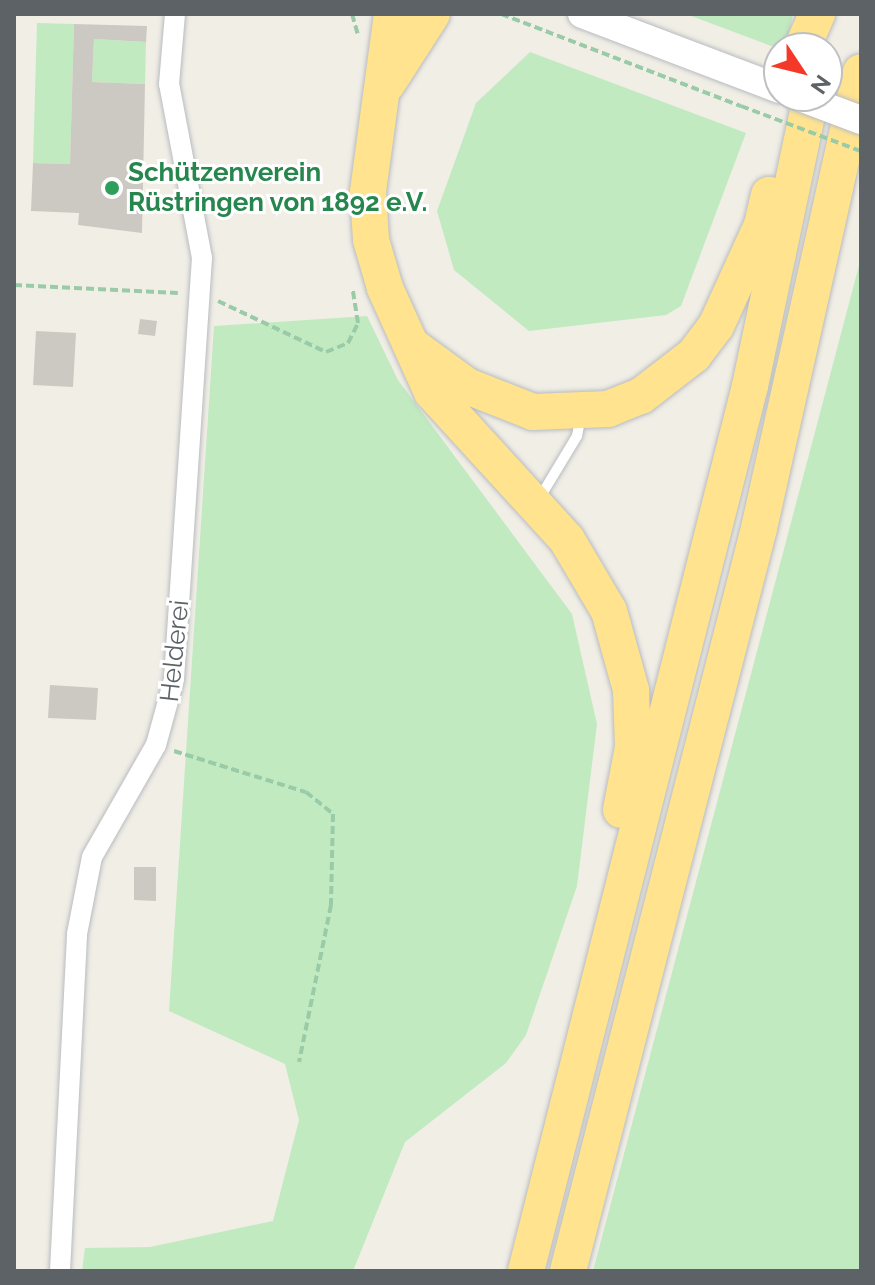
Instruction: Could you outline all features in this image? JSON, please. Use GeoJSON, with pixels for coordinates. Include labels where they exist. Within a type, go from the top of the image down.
{"type":"FeatureCollection","features":[{"type":"Feature","properties":{"kind":"highway"},"geometry":{"type":"LineString","coordinates":[[386,85],[432,14]]}},
{"type":"Feature","properties":{"kind":"highway"},"geometry":{"type":"LineString","coordinates":[[389,17],[386,85],[371,147],[371,240],[408,342],[432,392],[534,505],[590,573],[623,650],[633,747],[613,854],[623,898]]}},
{"type":"Feature","properties":{"kind":"highway"},"geometry":{"type":"LineString","coordinates":[[568,1271],[763,514],[861,72]]}},
{"type":"Feature","properties":{"kind":"highway"},"geometry":{"type":"LineString","coordinates":[[408,342],[496,402],[533,412],[581,413],[641,396],[694,355],[716,326],[762,225],[790,112]]}},
{"type":"Feature","properties":{"kind":"highway"},"geometry":{"type":"LineString","coordinates":[[526,1271],[623,898],[750,386],[808,112]]}},
{"type":"Feature","properties":{"kind":"main road"},"geometry":{"type":"LineString","coordinates":[[582,14],[763,83]]}},
{"type":"Feature","properties":{"kind":"main road"},"geometry":{"type":"LineString","coordinates":[[839,112],[861,120]]}},
{"type":"Feature","properties":{"kind":"street","name":"Helderei"},"geometry":{"type":"LineString","coordinates":[[60,1271],[77,934],[92,857],[156,745],[174,679],[200,297],[201,228],[169,84],[175,14]]}},
{"type":"Feature","properties":{"kind":"lane"},"geometry":{"type":"LineString","coordinates":[[534,505],[559,471],[581,413]]}},
{"type":"Feature","properties":{"kind":"path"},"geometry":{"type":"LineString","coordinates":[[352,14],[358,47]]}},
{"type":"Feature","properties":{"kind":"path"},"geometry":{"type":"LineString","coordinates":[[501,14],[861,151]]}},
{"type":"Feature","properties":{"kind":"path"},"geometry":{"type":"LineString","coordinates":[[14,285],[200,297],[229,304],[326,352],[348,343],[358,323],[352,282]]}},
{"type":"Feature","properties":{"kind":"path"},"geometry":{"type":"LineString","coordinates":[[156,745],[306,792],[333,814],[331,905],[299,1062]]}},
{"type":"Feature","properties":{"kind":"green space"},"geometry":{"type":"Polygon","coordinates":[[[686,14],[793,14],[789,32],[763,32],[763,43],[686,14]]]}},
{"type":"Feature","properties":{"kind":"green space"},"geometry":{"type":"Polygon","coordinates":[[[37,23],[74,24],[70,164],[33,163],[37,23]]]}},
{"type":"Feature","properties":{"kind":"green space"},"geometry":{"type":"Polygon","coordinates":[[[94,39],[146,42],[145,84],[92,82],[94,39]]]}},
{"type":"Feature","properties":{"kind":"green space"},"geometry":{"type":"Polygon","coordinates":[[[530,52],[746,133],[681,306],[666,315],[529,331],[454,270],[437,211],[476,103],[530,52]]]}},
{"type":"Feature","properties":{"kind":"green space"},"geometry":{"type":"Polygon","coordinates":[[[861,258],[861,1271],[593,1271],[861,258]]]}},
{"type":"Feature","properties":{"kind":"green space"},"geometry":{"type":"Polygon","coordinates":[[[367,316],[398,380],[572,614],[597,724],[577,886],[526,1035],[506,1063],[405,1142],[353,1271],[82,1271],[85,1248],[150,1247],[273,1221],[299,1120],[285,1064],[169,1011],[214,326],[367,316]]]}},
{"type":"Feature","properties":{"kind":"building"},"geometry":{"type":"Polygon","coordinates":[[[74,24],[147,26],[146,42],[94,39],[92,82],[145,84],[142,233],[78,225],[79,213],[31,211],[33,163],[70,164],[74,24]]]}},
{"type":"Feature","properties":{"kind":"building"},"geometry":{"type":"Polygon","coordinates":[[[140,319],[157,321],[155,336],[138,334],[140,319]]]}},
{"type":"Feature","properties":{"kind":"building"},"geometry":{"type":"Polygon","coordinates":[[[36,331],[76,333],[73,387],[33,385],[36,331]]]}},
{"type":"Feature","properties":{"kind":"building"},"geometry":{"type":"Polygon","coordinates":[[[50,685],[98,688],[96,720],[48,718],[50,685]]]}},
{"type":"Feature","properties":{"kind":"building"},"geometry":{"type":"Polygon","coordinates":[[[134,867],[156,867],[156,901],[134,900],[134,867]]]}},
{"type":"Feature","properties":{"kind":"place","name":"Schützenverein Rüstringen von 1892 e.V."},"geometry":{"type":"Point","coordinates":[112,188]}}]}
